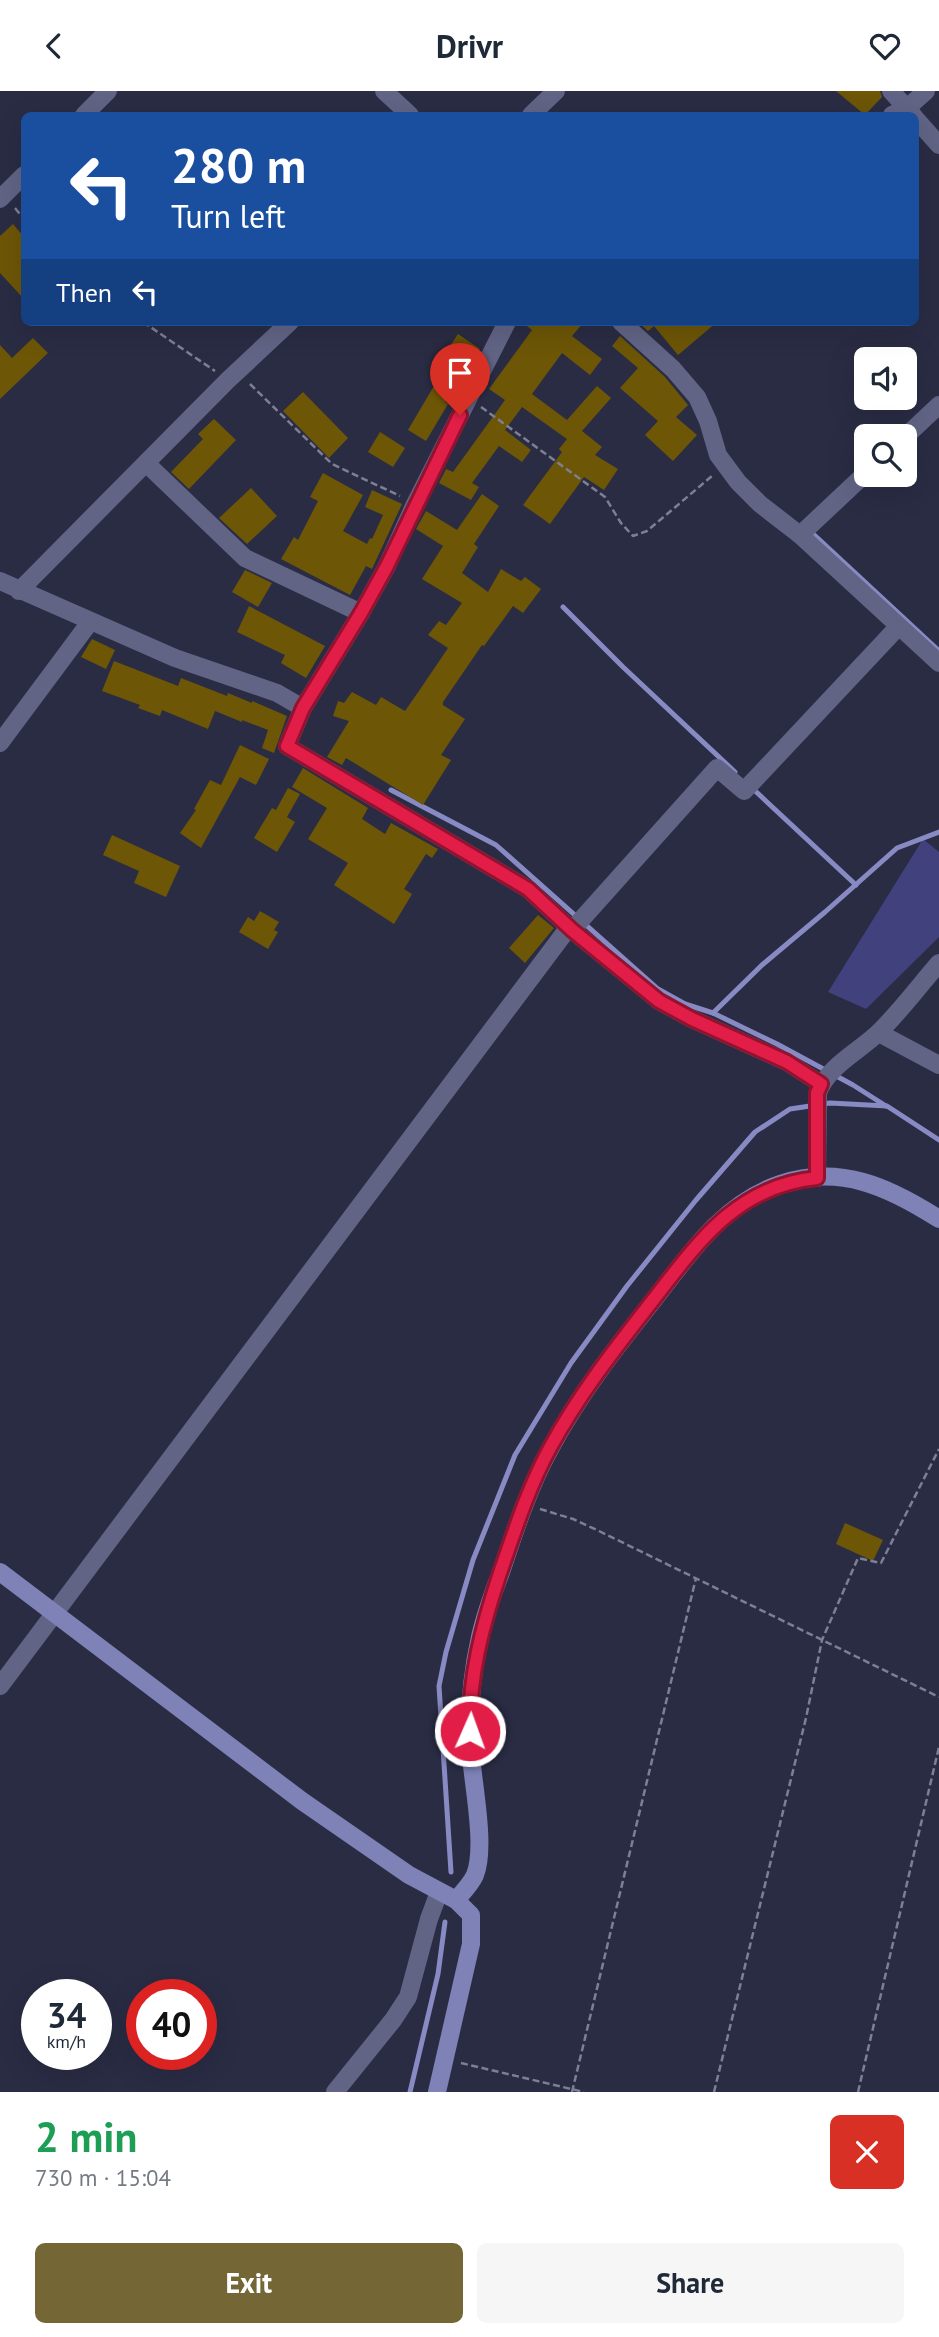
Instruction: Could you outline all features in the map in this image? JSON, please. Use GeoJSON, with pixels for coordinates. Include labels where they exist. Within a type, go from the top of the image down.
{"type":"FeatureCollection","features":[{"type":"Feature","properties":{"kind":"street"},"geometry":{"type":"LineString","coordinates":[[86,112],[108,91]]}},
{"type":"Feature","properties":{"kind":"street"},"geometry":{"type":"LineString","coordinates":[[384,91],[407,112]]}},
{"type":"Feature","properties":{"kind":"street"},"geometry":{"type":"LineString","coordinates":[[534,112],[556,91]]}},
{"type":"Feature","properties":{"kind":"street"},"geometry":{"type":"LineString","coordinates":[[891,91],[906,112]]}},
{"type":"Feature","properties":{"kind":"street"},"geometry":{"type":"LineString","coordinates":[[909,112],[926,91]]}},
{"type":"Feature","properties":{"kind":"street"},"geometry":{"type":"LineString","coordinates":[[919,126],[939,145]]}},
{"type":"Feature","properties":{"kind":"street"},"geometry":{"type":"LineString","coordinates":[[1,195],[21,178]]}},
{"type":"Feature","properties":{"kind":"street"},"geometry":{"type":"LineString","coordinates":[[19,591],[228,380],[286,326]]}},
{"type":"Feature","properties":{"kind":"street"},"geometry":{"type":"LineString","coordinates":[[506,326],[415,504],[387,566],[303,708],[287,746],[528,889],[570,929],[659,1001],[787,1062],[821,1084]]}},
{"type":"Feature","properties":{"kind":"street"},"geometry":{"type":"LineString","coordinates":[[625,326],[673,369],[697,397],[708,421],[718,455],[738,482],[760,504],[800,535],[939,663]]}},
{"type":"Feature","properties":{"kind":"street"},"geometry":{"type":"LineString","coordinates":[[917,426],[939,405]]}},
{"type":"Feature","properties":{"kind":"street"},"geometry":{"type":"LineString","coordinates":[[147,464],[245,558],[361,613]]}},
{"type":"Feature","properties":{"kind":"street"},"geometry":{"type":"LineString","coordinates":[[800,535],[854,484]]}},
{"type":"Feature","properties":{"kind":"street"},"geometry":{"type":"LineString","coordinates":[[0,581],[175,658],[276,693],[303,708]]}},
{"type":"Feature","properties":{"kind":"street"},"geometry":{"type":"LineString","coordinates":[[0,743],[90,622]]}},
{"type":"Feature","properties":{"kind":"street"},"geometry":{"type":"LineString","coordinates":[[0,1686],[570,929],[717,768],[744,792],[898,627]]}},
{"type":"Feature","properties":{"kind":"street"},"geometry":{"type":"LineString","coordinates":[[817,1178],[817,1093],[821,1084],[878,1033],[939,963]]}},
{"type":"Feature","properties":{"kind":"street"},"geometry":{"type":"LineString","coordinates":[[878,1033],[939,1065]]}},
{"type":"Feature","properties":{"kind":"street"},"geometry":{"type":"LineString","coordinates":[[456,1900],[471,1882],[478,1864],[470,1746],[473,1676],[480,1636],[525,1506],[550,1448],[598,1371],[709,1230],[750,1198],[765,1190],[799,1180],[837,1177],[881,1186],[939,1219]]}},
{"type":"Feature","properties":{"kind":"street"},"geometry":{"type":"LineString","coordinates":[[0,1572],[302,1801],[408,1875],[466,1908],[472,1924],[471,1944],[437,2092]]}},
{"type":"Feature","properties":{"kind":"street"},"geometry":{"type":"LineString","coordinates":[[335,2092],[401,2010],[408,1997],[439,1892]]}},
{"type":"Feature","properties":{"kind":"path"},"geometry":{"type":"LineString","coordinates":[[149,326],[228,380],[242,377],[332,464],[415,504]]}},
{"type":"Feature","properties":{"kind":"path"},"geometry":{"type":"LineString","coordinates":[[468,397],[605,497],[633,537],[647,531],[725,465]]}},
{"type":"Feature","properties":{"kind":"path"},"geometry":{"type":"LineString","coordinates":[[714,2092],[806,1719],[822,1640],[858,1558],[881,1563],[939,1449]]}},
{"type":"Feature","properties":{"kind":"path"},"geometry":{"type":"LineString","coordinates":[[525,1506],[573,1519],[939,1697]]}},
{"type":"Feature","properties":{"kind":"path"},"geometry":{"type":"LineString","coordinates":[[572,2091],[696,1578]]}},
{"type":"Feature","properties":{"kind":"path"},"geometry":{"type":"LineString","coordinates":[[858,2092],[939,1747]]}},
{"type":"Feature","properties":{"kind":"path"},"geometry":{"type":"LineString","coordinates":[[444,2059],[583,2092]]}},
{"type":"Feature","properties":{"kind":"shaded area"},"geometry":{"type":"Polygon","coordinates":[[[923,839],[939,852],[939,937],[866,1009],[828,992],[923,839]]]}},
{"type":"Feature","properties":{"kind":"building"},"geometry":{"type":"Polygon","coordinates":[[[836,91],[880,91],[882,97],[868,112],[861,112],[836,91]]]}},
{"type":"Feature","properties":{"kind":"building"},"geometry":{"type":"Polygon","coordinates":[[[13,224],[21,233],[21,296],[0,273],[0,236],[13,224]]]}},
{"type":"Feature","properties":{"kind":"building"},"geometry":{"type":"Polygon","coordinates":[[[527,326],[581,326],[572,336],[602,359],[590,375],[562,353],[532,394],[567,420],[597,386],[611,398],[582,431],[602,447],[595,455],[618,469],[604,490],[584,477],[550,524],[523,505],[562,452],[559,449],[567,439],[522,407],[505,430],[531,450],[522,462],[499,446],[472,483],[479,487],[471,500],[439,483],[446,469],[453,472],[505,400],[489,389],[532,330],[527,326]]]}},
{"type":"Feature","properties":{"kind":"building"},"geometry":{"type":"Polygon","coordinates":[[[654,326],[712,326],[678,355],[654,326]]]}},
{"type":"Feature","properties":{"kind":"building"},"geometry":{"type":"Polygon","coordinates":[[[458,334],[480,349],[445,402],[448,404],[426,441],[408,430],[441,374],[434,370],[458,334]]]}},
{"type":"Feature","properties":{"kind":"building"},"geometry":{"type":"Polygon","coordinates":[[[620,336],[665,377],[688,405],[676,417],[697,435],[673,461],[645,435],[658,421],[620,388],[638,368],[612,346],[620,336]]]}},
{"type":"Feature","properties":{"kind":"building"},"geometry":{"type":"Polygon","coordinates":[[[33,338],[48,353],[0,399],[0,345],[12,358],[33,338]]]}},
{"type":"Feature","properties":{"kind":"building"},"geometry":{"type":"Polygon","coordinates":[[[303,392],[348,438],[329,458],[283,411],[303,392]]]}},
{"type":"Feature","properties":{"kind":"building"},"geometry":{"type":"Polygon","coordinates":[[[214,419],[236,440],[189,489],[171,472],[203,439],[198,434],[214,419]]]}},
{"type":"Feature","properties":{"kind":"building"},"geometry":{"type":"Polygon","coordinates":[[[380,432],[405,448],[393,467],[368,452],[380,432]]]}},
{"type":"Feature","properties":{"kind":"building"},"geometry":{"type":"Polygon","coordinates":[[[323,473],[363,495],[343,531],[367,544],[383,515],[365,507],[372,490],[402,504],[372,569],[366,566],[350,595],[281,559],[294,537],[298,540],[318,501],[310,497],[323,473]]]}},
{"type":"Feature","properties":{"kind":"building"},"geometry":{"type":"Polygon","coordinates":[[[251,488],[277,516],[247,544],[219,518],[251,488]]]}},
{"type":"Feature","properties":{"kind":"building"},"geometry":{"type":"Polygon","coordinates":[[[482,494],[499,506],[474,544],[478,547],[462,573],[488,592],[501,569],[521,581],[525,577],[541,589],[523,613],[513,606],[443,702],[443,705],[465,719],[441,755],[451,760],[423,805],[346,758],[342,765],[327,757],[349,721],[333,716],[338,701],[344,703],[352,692],[376,705],[381,697],[405,711],[448,648],[428,635],[439,621],[446,625],[462,603],[422,579],[443,546],[416,529],[426,511],[457,530],[482,494]]]}},
{"type":"Feature","properties":{"kind":"building"},"geometry":{"type":"Polygon","coordinates":[[[245,570],[272,583],[258,607],[232,592],[245,570]]]}},
{"type":"Feature","properties":{"kind":"building"},"geometry":{"type":"Polygon","coordinates":[[[249,606],[325,646],[306,678],[281,663],[285,655],[237,632],[249,606]]]}},
{"type":"Feature","properties":{"kind":"building"},"geometry":{"type":"Polygon","coordinates":[[[92,639],[115,650],[106,669],[81,657],[92,639]]]}},
{"type":"Feature","properties":{"kind":"building"},"geometry":{"type":"Polygon","coordinates":[[[114,661],[178,686],[181,678],[227,696],[228,693],[252,701],[287,716],[274,753],[262,748],[268,730],[242,720],[215,711],[208,729],[162,710],[160,716],[138,708],[140,705],[102,691],[114,661]]]}},
{"type":"Feature","properties":{"kind":"building"},"geometry":{"type":"Polygon","coordinates":[[[240,745],[269,759],[256,785],[240,777],[201,848],[180,833],[196,810],[194,809],[210,780],[221,785],[240,745]]]}},
{"type":"Feature","properties":{"kind":"building"},"geometry":{"type":"Polygon","coordinates":[[[303,768],[368,808],[362,819],[385,834],[391,823],[438,849],[432,858],[426,854],[404,889],[412,894],[394,924],[334,885],[348,863],[308,839],[327,808],[292,787],[303,768]]]}},
{"type":"Feature","properties":{"kind":"building"},"geometry":{"type":"Polygon","coordinates":[[[288,788],[300,794],[287,817],[295,822],[277,852],[254,838],[272,808],[276,810],[288,788]]]}},
{"type":"Feature","properties":{"kind":"building"},"geometry":{"type":"Polygon","coordinates":[[[112,835],[180,866],[166,897],[134,883],[139,871],[103,855],[112,835]]]}},
{"type":"Feature","properties":{"kind":"building"},"geometry":{"type":"Polygon","coordinates":[[[260,911],[279,922],[274,930],[278,932],[268,949],[239,932],[248,917],[254,921],[260,911]]]}},
{"type":"Feature","properties":{"kind":"building"},"geometry":{"type":"Polygon","coordinates":[[[538,915],[554,928],[525,963],[509,948],[538,915]]]}},
{"type":"Feature","properties":{"kind":"building"},"geometry":{"type":"Polygon","coordinates":[[[845,1523],[883,1540],[873,1561],[836,1544],[845,1523]]]}},
{"type":"Feature","properties":{"kind":"waterway"},"geometry":{"type":"LineString","coordinates":[[810,531],[939,651]]}},
{"type":"Feature","properties":{"kind":"waterway"},"geometry":{"type":"LineString","coordinates":[[563,607],[735,772]]}},
{"type":"Feature","properties":{"kind":"waterway"},"geometry":{"type":"LineString","coordinates":[[752,788],[856,885]]}},
{"type":"Feature","properties":{"kind":"waterway"},"geometry":{"type":"LineString","coordinates":[[391,790],[496,845],[658,989],[685,1004],[713,1013],[777,1044],[886,1106]]}},
{"type":"Feature","properties":{"kind":"waterway"},"geometry":{"type":"LineString","coordinates":[[713,1013],[762,965],[897,848],[939,832]]}},
{"type":"Feature","properties":{"kind":"waterway"},"geometry":{"type":"LineString","coordinates":[[451,1872],[439,1686],[446,1652],[473,1560],[515,1455],[571,1363],[627,1286],[696,1200],[755,1132],[790,1109],[830,1103],[887,1106],[939,1140]]}},
{"type":"Feature","properties":{"kind":"waterway"},"geometry":{"type":"LineString","coordinates":[[410,2092],[438,1974],[445,1922]]}},
{"type":"Feature","properties":{"kind":"route"},"geometry":{"type":"LineString","coordinates":[[460,415],[387,566],[303,708],[287,746],[528,889],[622,973],[659,1001],[787,1062],[821,1084],[817,1093],[817,1178],[781,1184],[765,1190],[750,1198],[709,1230],[598,1371],[550,1448],[514,1533],[480,1636],[471,1686],[470,1731]]}}]}
